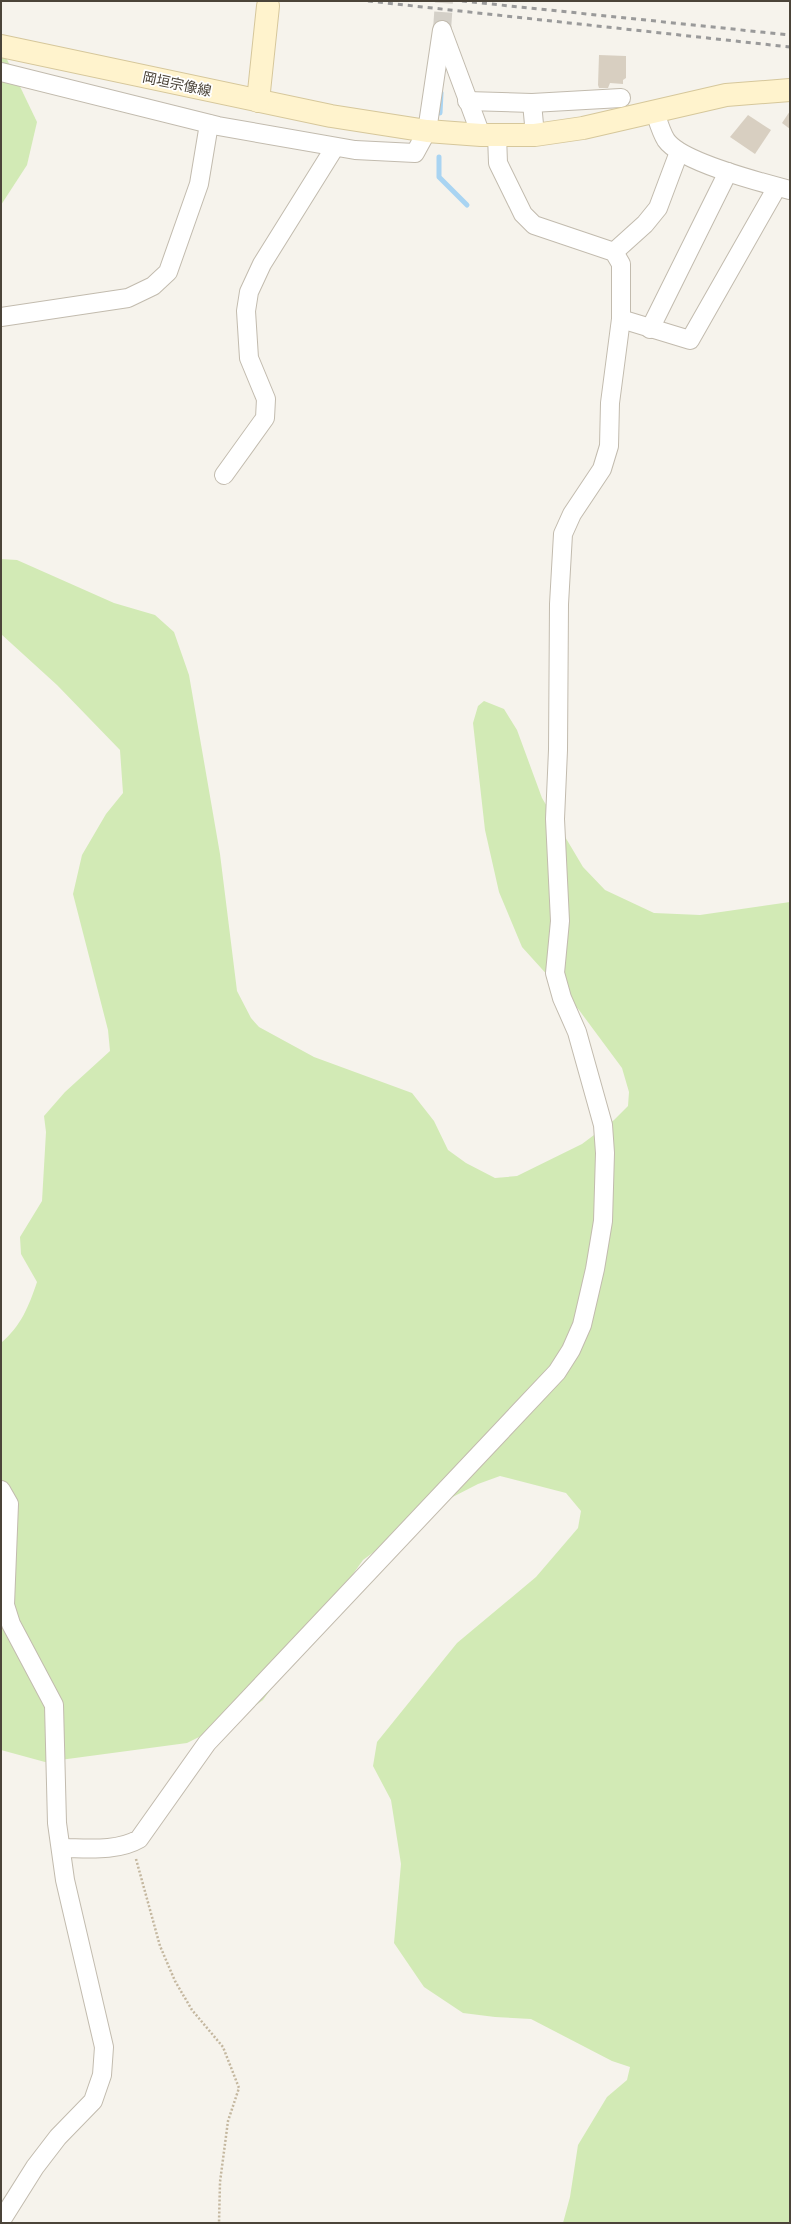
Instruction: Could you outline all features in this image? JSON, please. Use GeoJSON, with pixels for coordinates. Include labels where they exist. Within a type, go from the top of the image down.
{"type":"FeatureCollection","features":[{"type":"Feature","properties":{"kind":"street"},"geometry":{"type":"LineString","coordinates":[[258,101],[268,6]]}},
{"type":"Feature","properties":{"kind":"street"},"geometry":{"type":"LineString","coordinates":[[1,72],[209,124],[355,150],[415,153],[427,131],[442,30],[467,101],[489,135],[498,163],[523,214],[534,225],[614,252],[622,264],[621,319],[610,403],[609,446],[602,469],[572,514],[563,534],[559,604],[558,750],[555,819],[560,921],[555,973],[562,998],[577,1032],[601,1118],[606,1152],[603,1221],[595,1269],[582,1325],[571,1350],[557,1372],[207,1743],[139,1839],[132,1843],[104,1848],[61,1848]]}},
{"type":"Feature","properties":{"kind":"street","name":"岡垣宗像線"},"geometry":{"type":"LineString","coordinates":[[1,46],[331,116],[427,131],[489,135],[535,135],[583,128],[726,95],[790,90]]}},
{"type":"Feature","properties":{"kind":"street"},"geometry":{"type":"LineString","coordinates":[[467,101],[532,103],[621,98]]}},
{"type":"Feature","properties":{"kind":"street"},"geometry":{"type":"LineString","coordinates":[[532,103],[535,135]]}},
{"type":"Feature","properties":{"kind":"street"},"geometry":{"type":"LineString","coordinates":[[621,319],[650,330],[690,340],[787,189],[728,172],[678,152],[666,140],[655,112]]}},
{"type":"Feature","properties":{"kind":"street"},"geometry":{"type":"LineString","coordinates":[[1,317],[128,298],[153,286],[168,272],[199,184],[209,124]]}},
{"type":"Feature","properties":{"kind":"street"},"geometry":{"type":"LineString","coordinates":[[224,474],[265,418],[266,399],[249,358],[246,311],[249,292],[262,264],[335,147]]}},
{"type":"Feature","properties":{"kind":"street"},"geometry":{"type":"LineString","coordinates":[[614,252],[645,224],[658,208],[678,152]]}},
{"type":"Feature","properties":{"kind":"street"},"geometry":{"type":"LineString","coordinates":[[650,330],[728,172]]}},
{"type":"Feature","properties":{"kind":"street"},"geometry":{"type":"LineString","coordinates":[[1,1490],[9,1504],[5,1605],[11,1624],[54,1705],[57,1823],[65,1880],[104,2047],[102,2075],[93,2101],[58,2137],[35,2167],[1,2221]]}},
{"type":"Feature","properties":{"kind":"path"},"geometry":{"type":"LineString","coordinates":[[132,1843],[154,1925],[175,1982],[192,2010],[224,2047],[238,2088],[228,2121],[220,2182],[219,2223]]}},
{"type":"Feature","properties":{"kind":"green space"},"geometry":{"type":"Polygon","coordinates":[[[1,47],[37,122],[27,165],[1,205],[1,47]]]}},
{"type":"Feature","properties":{"kind":"green space"},"geometry":{"type":"Polygon","coordinates":[[[1,559],[17,560],[114,603],[155,615],[174,632],[189,675],[220,854],[237,991],[251,1018],[259,1027],[314,1057],[412,1093],[434,1121],[448,1150],[466,1163],[495,1178],[517,1176],[582,1144],[614,1120],[628,1106],[629,1092],[622,1068],[579,1010],[522,947],[499,892],[485,830],[473,723],[478,706],[484,701],[504,709],[517,730],[542,798],[583,867],[605,890],[654,913],[700,915],[790,902],[790,2223],[563,2223],[570,2197],[578,2145],[607,2097],[627,2080],[630,2067],[612,2061],[531,2019],[463,2013],[424,1987],[394,1943],[401,1864],[391,1800],[373,1766],[377,1742],[457,1643],[536,1577],[578,1528],[581,1511],[566,1493],[500,1476],[478,1484],[437,1505],[363,1560],[263,1700],[239,1717],[187,1743],[45,1762],[1,1750],[1,1343],[14,1330],[24,1315],[37,1282],[21,1254],[20,1237],[42,1201],[46,1132],[44,1116],[65,1092],[110,1051],[108,1030],[73,894],[82,855],[106,814],[123,793],[120,750],[57,685],[1,634],[1,559]]]}},
{"type":"Feature","properties":{"kind":"building"},"geometry":{"type":"Polygon","coordinates":[[[599,55],[626,56],[626,78],[623,80],[623,84],[610,83],[608,88],[599,88],[599,55]]]}},
{"type":"Feature","properties":{"kind":"building"},"geometry":{"type":"Polygon","coordinates":[[[790,111],[790,129],[782,123],[790,111]]]}},
{"type":"Feature","properties":{"kind":"building"},"geometry":{"type":"Polygon","coordinates":[[[748,115],[771,130],[755,154],[730,137],[748,115]]]}},
{"type":"Feature","properties":{"kind":"waterway"},"geometry":{"type":"LineString","coordinates":[[440,113],[441,93]]}},
{"type":"Feature","properties":{"kind":"waterway"},"geometry":{"type":"LineString","coordinates":[[439,157],[439,177],[467,205]]}},
{"type":"Feature","properties":{"kind":"tunnel"},"geometry":{"type":"LineString","coordinates":[[442,30],[444,1]]}},
{"type":"Feature","properties":{"kind":"railway"},"geometry":{"type":"LineString","coordinates":[[368,1],[790,47]]}},
{"type":"Feature","properties":{"kind":"railway"},"geometry":{"type":"LineString","coordinates":[[462,1],[790,35]]}}]}
